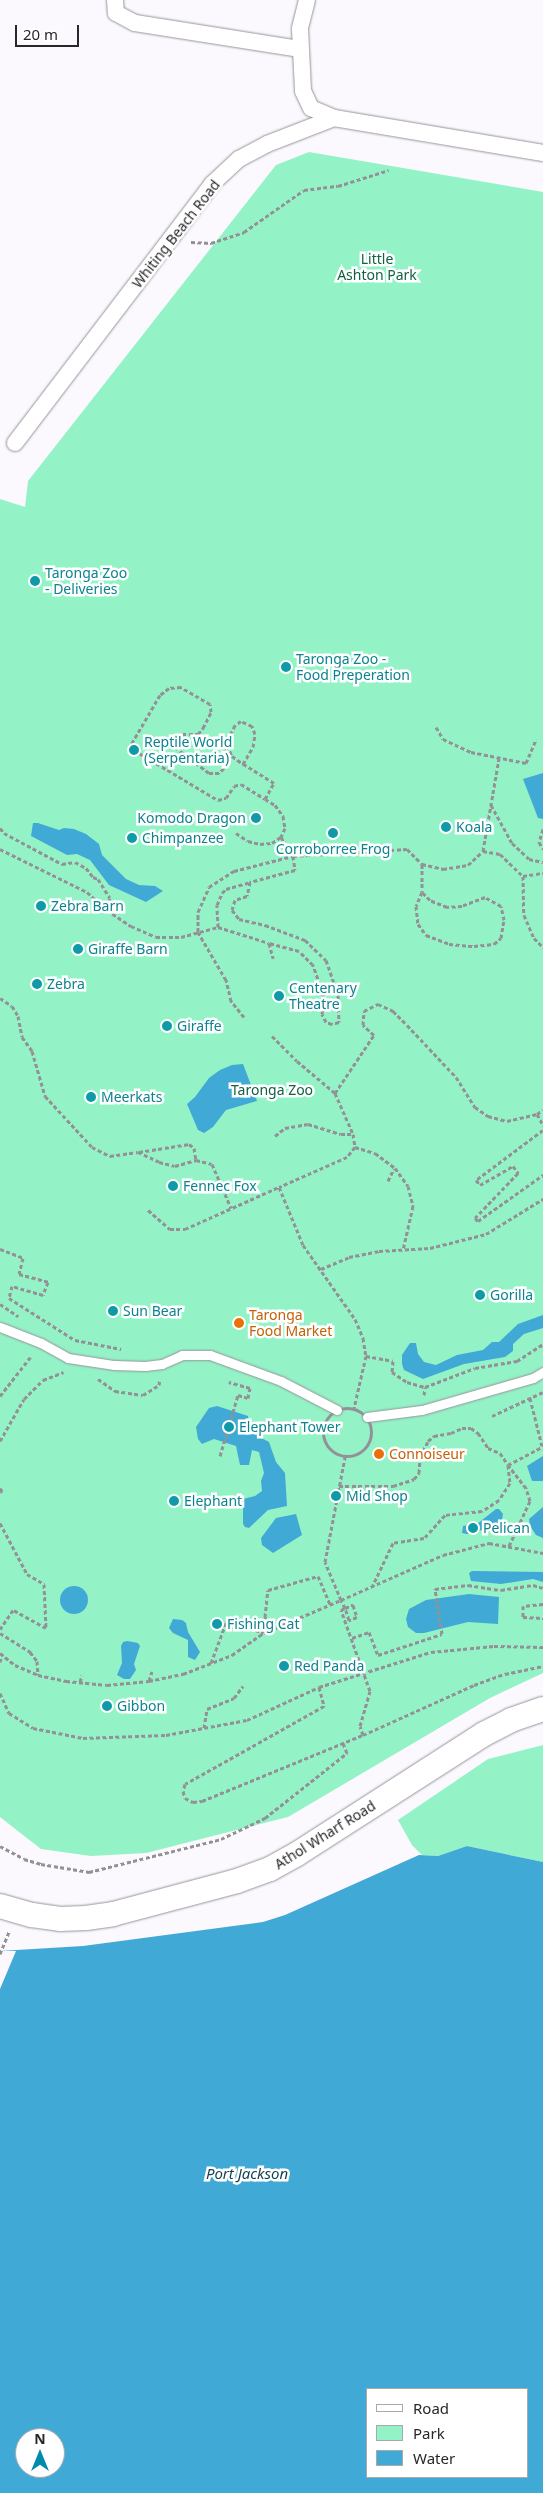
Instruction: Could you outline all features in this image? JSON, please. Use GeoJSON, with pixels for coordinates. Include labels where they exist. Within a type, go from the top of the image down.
{"type":"FeatureCollection","features":[{"type":"Feature","properties":{"kind":"main road","name":"Athol Wharf Road"},"geometry":{"type":"LineString","coordinates":[[0,1906],[32,1915],[60,1919],[86,1918],[113,1914],[245,1878],[270,1869],[297,1854],[484,1734],[511,1720],[543,1709]]}},
{"type":"Feature","properties":{"kind":"street"},"geometry":{"type":"LineString","coordinates":[[114,0],[116,13],[135,23],[300,48]]}},
{"type":"Feature","properties":{"kind":"street"},"geometry":{"type":"LineString","coordinates":[[307,0],[300,29],[300,48],[303,91],[311,108],[334,118],[543,153]]}},
{"type":"Feature","properties":{"kind":"street","name":"Whiting Beach Road"},"geometry":{"type":"LineString","coordinates":[[15,443],[212,184],[239,159],[267,144],[334,118]]}},
{"type":"Feature","properties":{"kind":"lane"},"geometry":{"type":"LineString","coordinates":[[0,1327],[41,1343],[68,1358],[114,1365],[145,1366],[162,1364],[182,1355],[210,1355],[281,1381],[337,1410]]}},
{"type":"Feature","properties":{"kind":"lane"},"geometry":{"type":"LineString","coordinates":[[367,1417],[422,1410],[533,1378],[543,1372]]}},
{"type":"Feature","properties":{"kind":"path"},"geometry":{"type":"LineString","coordinates":[[169,241],[211,243],[244,232],[304,190],[338,186],[389,170]]}},
{"type":"Feature","properties":{"kind":"path"},"geometry":{"type":"LineString","coordinates":[[236,833],[248,841],[260,844],[272,843],[281,837],[285,828],[283,816],[276,805],[240,784],[234,786],[226,798],[218,800],[134,750],[132,743],[160,695],[169,688],[181,687],[210,704],[211,712],[198,734],[182,734],[175,747],[193,759],[198,767],[209,773],[219,773],[224,768],[226,760],[224,749],[235,725],[241,722],[252,726],[255,734],[253,747],[243,764]]}},
{"type":"Feature","properties":{"kind":"path"},"geometry":{"type":"LineString","coordinates":[[436,727],[443,739],[471,752],[526,763],[536,739]]}},
{"type":"Feature","properties":{"kind":"path"},"geometry":{"type":"LineString","coordinates":[[227,745],[232,756],[274,782],[264,798]]}},
{"type":"Feature","properties":{"kind":"path"},"geometry":{"type":"LineString","coordinates":[[244,1017],[231,1001],[226,980],[198,932],[198,912],[209,887],[234,871],[293,856],[407,849],[422,864],[443,869],[468,865],[483,851],[499,758]]}},
{"type":"Feature","properties":{"kind":"path"},"geometry":{"type":"LineString","coordinates":[[491,805],[512,843],[528,859],[543,862]]}},
{"type":"Feature","properties":{"kind":"path"},"geometry":{"type":"LineString","coordinates":[[0,828],[4,833],[62,864],[75,862],[86,868],[93,877],[98,879],[110,898],[107,910]]}},
{"type":"Feature","properties":{"kind":"path"},"geometry":{"type":"LineString","coordinates":[[543,829],[539,842],[543,849]]}},
{"type":"Feature","properties":{"kind":"path"},"geometry":{"type":"LineString","coordinates":[[218,927],[217,905],[222,893],[226,889],[295,870],[293,856],[281,837]]}},
{"type":"Feature","properties":{"kind":"path"},"geometry":{"type":"LineString","coordinates":[[0,849],[87,892],[107,910],[132,926],[156,937],[181,937],[218,927],[300,951],[313,965],[324,997],[322,1014],[326,1022],[332,1024],[339,1022],[338,995],[326,960],[305,940],[265,925],[239,919],[232,910],[235,900],[247,896],[250,882]]}},
{"type":"Feature","properties":{"kind":"path"},"geometry":{"type":"LineString","coordinates":[[483,851],[500,854],[523,876],[524,915],[534,938],[543,948]]}},
{"type":"Feature","properties":{"kind":"path"},"geometry":{"type":"LineString","coordinates":[[422,864],[422,892],[416,906],[418,924],[426,935],[449,944],[474,946],[494,944],[501,938],[504,920],[501,906],[485,897],[462,906],[447,907],[430,900],[422,892]]}},
{"type":"Feature","properties":{"kind":"path"},"geometry":{"type":"LineString","coordinates":[[523,876],[543,873]]}},
{"type":"Feature","properties":{"kind":"path"},"geometry":{"type":"LineString","coordinates":[[269,943],[273,958]]}},
{"type":"Feature","properties":{"kind":"path"},"geometry":{"type":"LineString","coordinates":[[0,998],[12,1006],[18,1016],[22,1037],[32,1051],[45,1096],[92,1146],[110,1156],[189,1144],[194,1148],[196,1160]]}},
{"type":"Feature","properties":{"kind":"path"},"geometry":{"type":"LineString","coordinates":[[335,1093],[374,1035],[363,1025],[364,1010],[378,1004],[392,1010],[407,1025],[456,1077],[475,1107],[488,1116],[508,1121],[536,1114],[543,1110]]}},
{"type":"Feature","properties":{"kind":"path"},"geometry":{"type":"LineString","coordinates":[[148,1210],[170,1229],[184,1229],[347,1157],[355,1147],[353,1134],[335,1093],[297,1061],[272,1036]]}},
{"type":"Feature","properties":{"kind":"path"},"geometry":{"type":"LineString","coordinates":[[536,1114],[543,1125]]}},
{"type":"Feature","properties":{"kind":"path"},"geometry":{"type":"LineString","coordinates":[[275,1136],[285,1128],[308,1124],[341,1134],[353,1134]]}},
{"type":"Feature","properties":{"kind":"path"},"geometry":{"type":"LineString","coordinates":[[543,1130],[476,1180],[480,1185],[512,1166],[518,1173],[475,1218],[478,1222],[543,1175]]}},
{"type":"Feature","properties":{"kind":"path"},"geometry":{"type":"LineString","coordinates":[[355,1147],[375,1153],[395,1168],[408,1186],[413,1206],[404,1250]]}},
{"type":"Feature","properties":{"kind":"path"},"geometry":{"type":"LineString","coordinates":[[138,1152],[159,1162],[175,1166],[196,1160],[212,1164],[231,1208]]}},
{"type":"Feature","properties":{"kind":"path"},"geometry":{"type":"LineString","coordinates":[[388,1181],[395,1168]]}},
{"type":"Feature","properties":{"kind":"path"},"geometry":{"type":"LineString","coordinates":[[279,1187],[303,1245],[355,1319],[363,1338],[366,1356],[354,1409]]}},
{"type":"Feature","properties":{"kind":"path"},"geometry":{"type":"LineString","coordinates":[[321,1269],[349,1257],[379,1251],[430,1248],[486,1234],[543,1199]]}},
{"type":"Feature","properties":{"kind":"path"},"geometry":{"type":"LineString","coordinates":[[0,1257],[2,1250],[23,1258],[19,1274],[48,1282],[44,1295],[12,1286],[9,1298],[75,1340],[112,1346],[135,1354],[145,1366]]}},
{"type":"Feature","properties":{"kind":"path"},"geometry":{"type":"LineString","coordinates":[[0,1396],[41,1343]]}},
{"type":"Feature","properties":{"kind":"path"},"geometry":{"type":"LineString","coordinates":[[366,1356],[392,1361],[392,1372],[407,1382],[425,1387],[476,1368],[517,1361],[543,1344]]}},
{"type":"Feature","properties":{"kind":"path"},"geometry":{"type":"LineString","coordinates":[[93,1375],[115,1391],[143,1395],[159,1385],[162,1364]]}},
{"type":"Feature","properties":{"kind":"path"},"geometry":{"type":"LineString","coordinates":[[0,1441],[24,1399],[36,1386],[43,1380],[67,1371]]}},
{"type":"Feature","properties":{"kind":"path"},"geometry":{"type":"LineString","coordinates":[[220,1456],[238,1395],[248,1398],[250,1388],[229,1382]]}},
{"type":"Feature","properties":{"kind":"path"},"geometry":{"type":"LineString","coordinates":[[422,1410],[425,1387]]}},
{"type":"Feature","properties":{"kind":"path"},"geometry":{"type":"LineString","coordinates":[[492,1416],[543,1392]]}},
{"type":"Feature","properties":{"kind":"path"},"geometry":{"type":"LineString","coordinates":[[508,1465],[543,1446],[530,1398]]}},
{"type":"Feature","properties":{"kind":"path"},"geometry":{"type":"LineString","coordinates":[[337,1410],[326,1421],[323,1436],[330,1450],[345,1457],[361,1453],[367,1448],[372,1432],[367,1417]]}},
{"type":"Feature","properties":{"kind":"path"},"geometry":{"type":"LineString","coordinates":[[340,1486],[392,1486],[414,1479],[419,1472],[420,1457],[428,1441],[434,1436],[451,1433],[462,1428],[471,1428],[478,1433],[488,1448],[500,1453],[526,1488],[530,1501],[509,1546]]}},
{"type":"Feature","properties":{"kind":"path"},"geometry":{"type":"LineString","coordinates":[[345,1457],[325,1562],[341,1600],[344,1608],[349,1620],[357,1617],[353,1605],[344,1608],[341,1610],[370,1691],[360,1726],[364,1735]]}},
{"type":"Feature","properties":{"kind":"path"},"geometry":{"type":"LineString","coordinates":[[373,1586],[393,1543],[424,1538],[445,1515],[482,1511],[499,1500],[510,1483],[508,1465]]}},
{"type":"Feature","properties":{"kind":"path"},"geometry":{"type":"LineString","coordinates":[[0,1488],[2,1491],[0,1492]]}},
{"type":"Feature","properties":{"kind":"path"},"geometry":{"type":"LineString","coordinates":[[0,1523],[27,1574],[44,1584],[46,1628],[13,1610],[0,1628]]}},
{"type":"Feature","properties":{"kind":"path"},"geometry":{"type":"LineString","coordinates":[[1,1653],[15,1665],[38,1675],[107,1685],[149,1681],[183,1674],[232,1656],[264,1633],[443,1555],[489,1542],[543,1553]]}},
{"type":"Feature","properties":{"kind":"path"},"geometry":{"type":"LineString","coordinates":[[269,1631],[264,1617],[268,1590],[318,1576],[330,1604]]}},
{"type":"Feature","properties":{"kind":"path"},"geometry":{"type":"LineString","coordinates":[[352,1638],[369,1632],[378,1655],[442,1634],[435,1589],[468,1586],[501,1590],[533,1585],[543,1588]]}},
{"type":"Feature","properties":{"kind":"path"},"geometry":{"type":"LineString","coordinates":[[543,1604],[525,1604],[523,1606],[523,1617],[543,1618]]}},
{"type":"Feature","properties":{"kind":"path"},"geometry":{"type":"LineString","coordinates":[[211,1663],[226,1623],[231,1620],[264,1633]]}},
{"type":"Feature","properties":{"kind":"path"},"geometry":{"type":"LineString","coordinates":[[0,1633],[30,1652],[37,1662],[38,1675]]}},
{"type":"Feature","properties":{"kind":"path"},"geometry":{"type":"LineString","coordinates":[[0,1692],[9,1713],[33,1728],[83,1738],[166,1735],[247,1720],[319,1687],[431,1652],[494,1646],[543,1647]]}},
{"type":"Feature","properties":{"kind":"path"},"geometry":{"type":"LineString","coordinates":[[0,1662],[1,1653]]}},
{"type":"Feature","properties":{"kind":"path"},"geometry":{"type":"LineString","coordinates":[[319,1687],[324,1706],[185,1784],[183,1791],[185,1798],[193,1802],[202,1801],[364,1735],[474,1684],[505,1674],[543,1666]]}},
{"type":"Feature","properties":{"kind":"path"},"geometry":{"type":"LineString","coordinates":[[149,1681],[152,1671]]}},
{"type":"Feature","properties":{"kind":"path"},"geometry":{"type":"LineString","coordinates":[[80,1682],[82,1675]]}},
{"type":"Feature","properties":{"kind":"path"},"geometry":{"type":"LineString","coordinates":[[204,1728],[207,1709],[234,1698],[244,1686]]}},
{"type":"Feature","properties":{"kind":"path"},"geometry":{"type":"LineString","coordinates":[[0,1846],[24,1859],[40,1864],[88,1872],[221,1839],[265,1818],[347,1754],[343,1743]]}},
{"type":"Feature","properties":{"kind":"path"},"geometry":{"type":"LineString","coordinates":[[0,1954],[11,1929]]}},
{"type":"Feature","properties":{"kind":"green space","name":"Taronga Zoo"},"geometry":{"type":"Polygon","coordinates":[[[309,152],[543,192],[543,1673],[490,1698],[288,1817],[146,1853],[91,1856],[41,1849],[0,1817],[0,499],[25,507],[28,481],[276,165],[309,152]]]}},
{"type":"Feature","properties":{"kind":"green space"},"geometry":{"type":"Polygon","coordinates":[[[543,1745],[543,1862],[467,1846],[438,1856],[422,1855],[412,1845],[398,1820],[488,1759],[543,1745]]]}},
{"type":"Feature","properties":{"kind":"water"},"geometry":{"type":"Polygon","coordinates":[[[543,773],[543,819],[538,818],[523,779],[543,773]]]}},
{"type":"Feature","properties":{"kind":"water"},"geometry":{"type":"Polygon","coordinates":[[[33,823],[59,830],[64,828],[74,829],[86,834],[99,844],[102,855],[126,879],[139,885],[155,886],[163,891],[146,902],[109,885],[90,860],[77,854],[67,855],[31,836],[33,823]]]}},
{"type":"Feature","properties":{"kind":"water"},"geometry":{"type":"Polygon","coordinates":[[[243,1064],[257,1101],[226,1110],[213,1127],[204,1133],[198,1130],[187,1104],[195,1097],[209,1078],[220,1070],[232,1065],[243,1064]]]}},
{"type":"Feature","properties":{"kind":"water"},"geometry":{"type":"Polygon","coordinates":[[[543,1315],[543,1328],[524,1334],[513,1344],[513,1351],[505,1357],[464,1364],[423,1379],[404,1370],[402,1355],[410,1343],[416,1343],[418,1354],[424,1362],[436,1365],[457,1355],[483,1350],[492,1342],[499,1342],[518,1324],[543,1315]]]}},
{"type":"Feature","properties":{"kind":"water"},"geometry":{"type":"Polygon","coordinates":[[[217,1406],[248,1416],[249,1425],[256,1435],[269,1442],[276,1462],[285,1473],[287,1506],[268,1510],[249,1528],[243,1524],[243,1499],[255,1496],[262,1491],[261,1481],[264,1473],[259,1452],[252,1450],[249,1465],[240,1465],[236,1446],[214,1439],[202,1444],[198,1439],[196,1427],[209,1408],[217,1406]]]}},
{"type":"Feature","properties":{"kind":"water"},"geometry":{"type":"Polygon","coordinates":[[[543,1456],[543,1481],[532,1481],[527,1466],[543,1456]]]}},
{"type":"Feature","properties":{"kind":"water"},"geometry":{"type":"Polygon","coordinates":[[[543,1507],[543,1538],[536,1535],[530,1526],[529,1519],[543,1507]]]}},
{"type":"Feature","properties":{"kind":"water"},"geometry":{"type":"Polygon","coordinates":[[[496,1509],[499,1509],[503,1514],[501,1525],[467,1534],[462,1533],[463,1526],[477,1524],[496,1509]]]}},
{"type":"Feature","properties":{"kind":"water"},"geometry":{"type":"Polygon","coordinates":[[[296,1514],[302,1535],[273,1553],[262,1545],[261,1538],[276,1518],[296,1514]]]}},
{"type":"Feature","properties":{"kind":"water"},"geometry":{"type":"Polygon","coordinates":[[[472,1571],[543,1572],[543,1582],[533,1579],[501,1584],[471,1581],[469,1573],[472,1571]]]}},
{"type":"Feature","properties":{"kind":"water"},"geometry":{"type":"Polygon","coordinates":[[[74,1586],[84,1590],[88,1600],[84,1610],[74,1614],[64,1610],[60,1600],[64,1590],[74,1586]]]}},
{"type":"Feature","properties":{"kind":"water"},"geometry":{"type":"Polygon","coordinates":[[[469,1594],[499,1597],[498,1624],[468,1622],[424,1633],[416,1633],[408,1627],[406,1619],[409,1609],[426,1600],[469,1594]]]}},
{"type":"Feature","properties":{"kind":"water"},"geometry":{"type":"Polygon","coordinates":[[[173,1619],[182,1620],[186,1623],[188,1632],[200,1652],[195,1660],[188,1657],[188,1640],[173,1633],[169,1628],[173,1619]]]}},
{"type":"Feature","properties":{"kind":"water"},"geometry":{"type":"Polygon","coordinates":[[[123,1642],[138,1643],[140,1646],[134,1664],[136,1670],[130,1679],[124,1679],[117,1675],[122,1663],[121,1646],[123,1642]]]}},
{"type":"Feature","properties":{"kind":"water","name":"Port Jackson"},"geometry":{"type":"Polygon","coordinates":[[[467,1846],[543,1862],[543,2493],[0,2493],[0,1951],[83,1946],[263,1922],[285,1915],[419,1855],[438,1856],[467,1846]]]}},
{"type":"Feature","properties":{"kind":"pier"},"geometry":{"type":"Polygon","coordinates":[[[0,1951],[16,1951],[0,1989],[0,1951]]]}},
{"type":"Feature","properties":{"kind":"place","name":"Taronga Zoo - Deliveries"},"geometry":{"type":"Point","coordinates":[35,581]}},
{"type":"Feature","properties":{"kind":"place","name":"Taronga Zoo - Food Preperation"},"geometry":{"type":"Point","coordinates":[286,667]}},
{"type":"Feature","properties":{"kind":"place","name":"Reptile World (Serpentaria)"},"geometry":{"type":"Point","coordinates":[134,750]}},
{"type":"Feature","properties":{"kind":"place","name":"Komodo Dragon"},"geometry":{"type":"Point","coordinates":[256,818]}},
{"type":"Feature","properties":{"kind":"place","name":"Koala"},"geometry":{"type":"Point","coordinates":[446,827]}},
{"type":"Feature","properties":{"kind":"place","name":"Corroborree Frog"},"geometry":{"type":"Point","coordinates":[333,833]}},
{"type":"Feature","properties":{"kind":"place","name":"Chimpanzee"},"geometry":{"type":"Point","coordinates":[132,838]}},
{"type":"Feature","properties":{"kind":"place","name":"Zebra Barn"},"geometry":{"type":"Point","coordinates":[41,906]}},
{"type":"Feature","properties":{"kind":"place","name":"Giraffe Barn"},"geometry":{"type":"Point","coordinates":[78,949]}},
{"type":"Feature","properties":{"kind":"place","name":"Zebra"},"geometry":{"type":"Point","coordinates":[37,984]}},
{"type":"Feature","properties":{"kind":"place","name":"Centenary Theatre"},"geometry":{"type":"Point","coordinates":[279,996]}},
{"type":"Feature","properties":{"kind":"place","name":"Giraffe"},"geometry":{"type":"Point","coordinates":[167,1026]}},
{"type":"Feature","properties":{"kind":"place","name":"Meerkats"},"geometry":{"type":"Point","coordinates":[91,1097]}},
{"type":"Feature","properties":{"kind":"place","name":"Fennec Fox"},"geometry":{"type":"Point","coordinates":[173,1186]}},
{"type":"Feature","properties":{"kind":"place","name":"Gorilla"},"geometry":{"type":"Point","coordinates":[480,1295]}},
{"type":"Feature","properties":{"kind":"place","name":"Sun Bear"},"geometry":{"type":"Point","coordinates":[113,1311]}},
{"type":"Feature","properties":{"kind":"place","name":"Taronga Food Market"},"geometry":{"type":"Point","coordinates":[239,1323]}},
{"type":"Feature","properties":{"kind":"place","name":"Elephant Tower"},"geometry":{"type":"Point","coordinates":[229,1427]}},
{"type":"Feature","properties":{"kind":"place","name":"Connoiseur"},"geometry":{"type":"Point","coordinates":[379,1454]}},
{"type":"Feature","properties":{"kind":"place","name":"Mid Shop"},"geometry":{"type":"Point","coordinates":[336,1496]}},
{"type":"Feature","properties":{"kind":"place","name":"Elephant"},"geometry":{"type":"Point","coordinates":[174,1501]}},
{"type":"Feature","properties":{"kind":"place","name":"Pelican"},"geometry":{"type":"Point","coordinates":[473,1528]}},
{"type":"Feature","properties":{"kind":"place","name":"Fishing Cat"},"geometry":{"type":"Point","coordinates":[217,1624]}},
{"type":"Feature","properties":{"kind":"place","name":"Red Panda"},"geometry":{"type":"Point","coordinates":[284,1666]}},
{"type":"Feature","properties":{"kind":"place","name":"Gibbon"},"geometry":{"type":"Point","coordinates":[107,1706]}},
{"type":"Feature","properties":{"kind":"park label","name":"Little Ashton Park"},"geometry":{"type":"Point","coordinates":[377,268]}}]}
